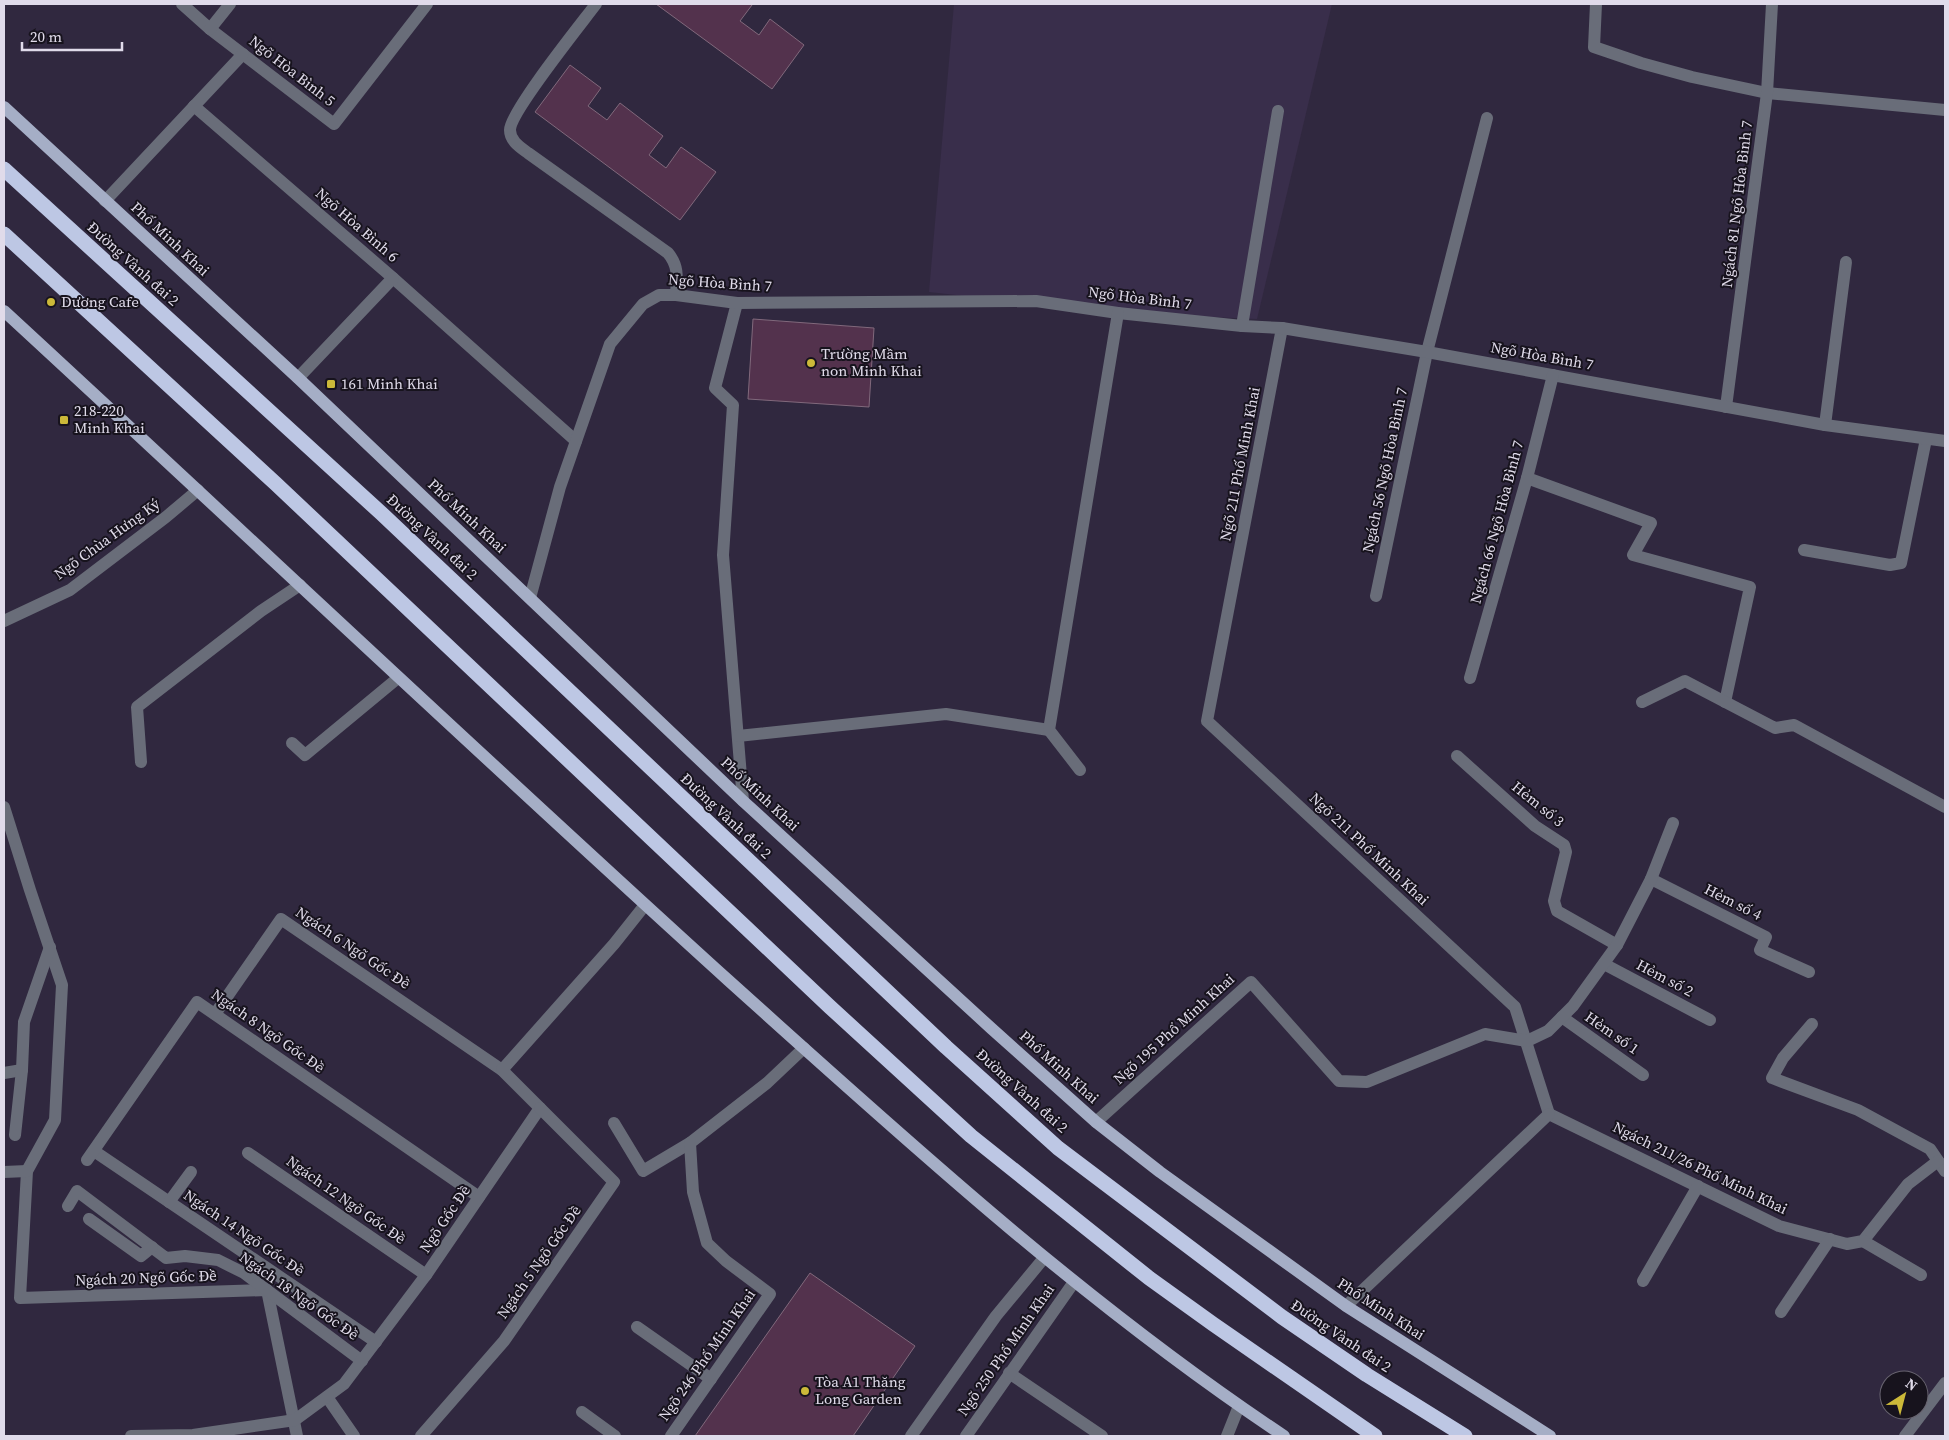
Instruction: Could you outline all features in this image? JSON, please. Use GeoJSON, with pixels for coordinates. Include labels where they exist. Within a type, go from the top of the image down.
{"type":"FeatureCollection","features":[{"type":"Feature","properties":{"kind":"highway","name":"Đường Vành đai 2"},"geometry":{"type":"LineString","coordinates":[[4,170],[381,513],[946,1047],[1058,1148],[1282,1317],[1367,1375],[1465,1436]]}},
{"type":"Feature","properties":{"kind":"highway"},"geometry":{"type":"LineString","coordinates":[[4,234],[275,483],[822,1000],[971,1136],[1165,1289],[1375,1436]]}},
{"type":"Feature","properties":{"kind":"main road","name":"Phố Minh Khai"},"geometry":{"type":"LineString","coordinates":[[4,108],[298,378],[743,801],[1096,1122],[1175,1184],[1346,1306],[1550,1436]]}},
{"type":"Feature","properties":{"kind":"main road"},"geometry":{"type":"LineString","coordinates":[[4,310],[398,678],[804,1048],[1044,1258],[1239,1406],[1284,1436]]}},
{"type":"Feature","properties":{"kind":"street","name":"Ngõ Hòa Bình 5"},"geometry":{"type":"LineString","coordinates":[[182,4],[334,124],[427,4]]}},
{"type":"Feature","properties":{"kind":"street"},"geometry":{"type":"LineString","coordinates":[[210,28],[230,4]]}},
{"type":"Feature","properties":{"kind":"street"},"geometry":{"type":"LineString","coordinates":[[596,4],[513,117],[510,130],[513,140],[528,153],[668,253],[675,262],[678,274],[676,295]]}},
{"type":"Feature","properties":{"kind":"street"},"geometry":{"type":"LineString","coordinates":[[1596,4],[1594,48],[1683,75],[1767,94],[1945,110]]}},
{"type":"Feature","properties":{"kind":"street","name":"Ngách 81 Ngõ Hòa Bình 7"},"geometry":{"type":"LineString","coordinates":[[1726,407],[1767,94],[1772,4]]}},
{"type":"Feature","properties":{"kind":"street"},"geometry":{"type":"LineString","coordinates":[[105,201],[243,54]]}},
{"type":"Feature","properties":{"kind":"street","name":"Ngõ Hòa Bình 6"},"geometry":{"type":"LineString","coordinates":[[194,106],[393,278],[576,441]]}},
{"type":"Feature","properties":{"kind":"street"},"geometry":{"type":"LineString","coordinates":[[1242,326],[1278,111]]}},
{"type":"Feature","properties":{"kind":"street","name":"Ngách 56 Ngõ Hòa Bình 7"},"geometry":{"type":"LineString","coordinates":[[1376,596],[1427,352],[1487,118]]}},
{"type":"Feature","properties":{"kind":"street"},"geometry":{"type":"LineString","coordinates":[[1825,425],[1846,262]]}},
{"type":"Feature","properties":{"kind":"street"},"geometry":{"type":"LineString","coordinates":[[298,378],[393,278]]}},
{"type":"Feature","properties":{"kind":"street","name":"Ngõ Hòa Bình 7"},"geometry":{"type":"LineString","coordinates":[[530,598],[560,487],[610,344],[643,304],[659,295],[676,295],[737,303],[1036,301],[1118,313],[1242,326],[1282,328],[1427,352],[1825,425],[1945,442]]}},
{"type":"Feature","properties":{"kind":"street"},"geometry":{"type":"LineString","coordinates":[[737,303],[714,388],[733,405],[723,555],[743,801]]}},
{"type":"Feature","properties":{"kind":"street"},"geometry":{"type":"LineString","coordinates":[[1049,730],[1118,313]]}},
{"type":"Feature","properties":{"kind":"street","name":"Ngõ 211 Phố Minh Khai"},"geometry":{"type":"LineString","coordinates":[[1282,328],[1207,721],[1515,1007],[1549,1114]]}},
{"type":"Feature","properties":{"kind":"street","name":"Ngách 66 Ngõ Hòa Bình 7"},"geometry":{"type":"LineString","coordinates":[[1470,678],[1527,478],[1553,375]]}},
{"type":"Feature","properties":{"kind":"street"},"geometry":{"type":"LineString","coordinates":[[1804,550],[1890,565],[1901,563],[1926,439]]}},
{"type":"Feature","properties":{"kind":"street"},"geometry":{"type":"LineString","coordinates":[[1527,478],[1651,523],[1633,555],[1750,586],[1725,702]]}},
{"type":"Feature","properties":{"kind":"street","name":"Ngõ Chùa Hưng Ký"},"geometry":{"type":"LineString","coordinates":[[4,622],[70,590],[166,517],[198,490]]}},
{"type":"Feature","properties":{"kind":"street"},"geometry":{"type":"LineString","coordinates":[[140,762],[137,707],[260,611],[300,585]]}},
{"type":"Feature","properties":{"kind":"street"},"geometry":{"type":"LineString","coordinates":[[292,743],[305,755],[398,678]]}},
{"type":"Feature","properties":{"kind":"street"},"geometry":{"type":"LineString","coordinates":[[1642,702],[1685,681],[1775,728],[1794,725],[1945,807]]}},
{"type":"Feature","properties":{"kind":"street"},"geometry":{"type":"LineString","coordinates":[[738,736],[946,714],[1049,730],[1080,770]]}},
{"type":"Feature","properties":{"kind":"street","name":"Hẻm số 3"},"geometry":{"type":"LineString","coordinates":[[1457,756],[1535,826],[1564,845],[1566,852],[1554,901],[1556,911],[1617,945]]}},
{"type":"Feature","properties":{"kind":"street"},"geometry":{"type":"LineString","coordinates":[[4,807],[62,985],[55,1120],[27,1171],[4,1172]]}},
{"type":"Feature","properties":{"kind":"street"},"geometry":{"type":"LineString","coordinates":[[1527,1041],[1548,1031],[1573,1006],[1617,945],[1651,879],[1673,824]]}},
{"type":"Feature","properties":{"kind":"street","name":"Hẻm số 4"},"geometry":{"type":"LineString","coordinates":[[1651,879],[1766,937],[1760,950],[1809,972]]}},
{"type":"Feature","properties":{"kind":"street"},"geometry":{"type":"LineString","coordinates":[[540,1108],[502,1070],[614,944],[645,905]]}},
{"type":"Feature","properties":{"kind":"street","name":"Ngách 6 Ngõ Gốc Đề"},"geometry":{"type":"LineString","coordinates":[[215,1014],[281,919],[502,1070]]}},
{"type":"Feature","properties":{"kind":"street"},"geometry":{"type":"LineString","coordinates":[[14,1135],[22,1070],[24,1022],[50,947]]}},
{"type":"Feature","properties":{"kind":"street","name":"Hẻm số 2"},"geometry":{"type":"LineString","coordinates":[[1604,964],[1710,1020]]}},
{"type":"Feature","properties":{"kind":"street","name":"Ngõ 195 Phố Minh Khai"},"geometry":{"type":"LineString","coordinates":[[1096,1122],[1251,982],[1339,1081],[1367,1082],[1485,1034],[1527,1041]]}},
{"type":"Feature","properties":{"kind":"street","name":"Ngách 8 Ngõ Gốc Đề"},"geometry":{"type":"LineString","coordinates":[[90,1155],[197,1002],[479,1197]]}},
{"type":"Feature","properties":{"kind":"street","name":"Hẻm số 1"},"geometry":{"type":"LineString","coordinates":[[1562,1017],[1643,1075]]}},
{"type":"Feature","properties":{"kind":"street"},"geometry":{"type":"LineString","coordinates":[[1812,1024],[1783,1058],[1772,1078],[1858,1110],[1930,1149],[1943,1164],[1908,1184],[1863,1240],[1921,1276]]}},
{"type":"Feature","properties":{"kind":"street"},"geometry":{"type":"LineString","coordinates":[[614,1123],[643,1171],[690,1143],[767,1083],[804,1048]]}},
{"type":"Feature","properties":{"kind":"street"},"geometry":{"type":"LineString","coordinates":[[4,1073],[22,1070]]}},
{"type":"Feature","properties":{"kind":"street","name":"Ngõ Gốc Đề"},"geometry":{"type":"LineString","coordinates":[[133,1436],[193,1435],[295,1420],[344,1384],[426,1275],[540,1108]]}},
{"type":"Feature","properties":{"kind":"street","name":"Ngách 5 Ngõ Gốc Đề"},"geometry":{"type":"LineString","coordinates":[[420,1436],[504,1341],[614,1182],[540,1108]]}},
{"type":"Feature","properties":{"kind":"street"},"geometry":{"type":"LineString","coordinates":[[1346,1306],[1549,1114]]}},
{"type":"Feature","properties":{"kind":"street","name":"Ngách 211/26 Phố Minh Khai"},"geometry":{"type":"LineString","coordinates":[[1549,1114],[1779,1226],[1847,1244],[1863,1240]]}},
{"type":"Feature","properties":{"kind":"street","name":"Ngõ 246 Phố Minh Khai"},"geometry":{"type":"LineString","coordinates":[[671,1436],[770,1294],[726,1262],[707,1243],[693,1192],[690,1143]]}},
{"type":"Feature","properties":{"kind":"street","name":"Ngách 12 Ngõ Gốc Đề"},"geometry":{"type":"LineString","coordinates":[[248,1153],[426,1275]]}},
{"type":"Feature","properties":{"kind":"street","name":"Ngách 14 Ngõ Gốc Đề"},"geometry":{"type":"LineString","coordinates":[[90,1155],[169,1202],[376,1342]]}},
{"type":"Feature","properties":{"kind":"street","name":"Ngách 20 Ngõ Gốc Đề"},"geometry":{"type":"LineString","coordinates":[[27,1171],[20,1298],[267,1290]]}},
{"type":"Feature","properties":{"kind":"street"},"geometry":{"type":"LineString","coordinates":[[169,1202],[191,1172]]}},
{"type":"Feature","properties":{"kind":"street"},"geometry":{"type":"LineString","coordinates":[[1643,1282],[1698,1186]]}},
{"type":"Feature","properties":{"kind":"street","name":"Ngách 18 Ngõ Gốc Đề"},"geometry":{"type":"LineString","coordinates":[[68,1206],[78,1192],[166,1258],[184,1256],[218,1260],[244,1273],[362,1361]]}},
{"type":"Feature","properties":{"kind":"street"},"geometry":{"type":"LineString","coordinates":[[89,1219],[142,1256],[152,1247]]}},
{"type":"Feature","properties":{"kind":"street"},"geometry":{"type":"LineString","coordinates":[[1781,1312],[1830,1239]]}},
{"type":"Feature","properties":{"kind":"street"},"geometry":{"type":"LineString","coordinates":[[911,1436],[996,1316],[1044,1258]]}},
{"type":"Feature","properties":{"kind":"street","name":"Ngõ 250 Phố Minh Khai"},"geometry":{"type":"LineString","coordinates":[[967,1436],[1074,1282]]}},
{"type":"Feature","properties":{"kind":"street"},"geometry":{"type":"LineString","coordinates":[[267,1290],[297,1436]]}},
{"type":"Feature","properties":{"kind":"street"},"geometry":{"type":"LineString","coordinates":[[637,1328],[711,1379]]}},
{"type":"Feature","properties":{"kind":"street"},"geometry":{"type":"LineString","coordinates":[[1009,1373],[1102,1436]]}},
{"type":"Feature","properties":{"kind":"street"},"geometry":{"type":"LineString","coordinates":[[1905,1436],[1945,1383]]}},
{"type":"Feature","properties":{"kind":"street"},"geometry":{"type":"LineString","coordinates":[[327,1397],[354,1436]]}},
{"type":"Feature","properties":{"kind":"street"},"geometry":{"type":"LineString","coordinates":[[1227,1436],[1239,1406]]}},
{"type":"Feature","properties":{"kind":"street"},"geometry":{"type":"LineString","coordinates":[[582,1412],[615,1436]]}},
{"type":"Feature","properties":{"kind":"shaded area"},"geometry":{"type":"Polygon","coordinates":[[[954,4],[1332,4],[1257,319],[1118,313],[929,292],[954,4]]]}},
{"type":"Feature","properties":{"kind":"building"},"geometry":{"type":"Polygon","coordinates":[[[656,4],[751,4],[740,21],[759,35],[770,19],[804,45],[772,89],[656,4]]]}},
{"type":"Feature","properties":{"kind":"building"},"geometry":{"type":"Polygon","coordinates":[[[570,65],[601,88],[588,106],[607,120],[620,103],[663,136],[649,155],[666,168],[681,147],[716,172],[680,220],[535,112],[570,65]]]}},
{"type":"Feature","properties":{"kind":"building","name":"Trường Mầm non Minh Khai"},"geometry":{"type":"Polygon","coordinates":[[[753,319],[874,328],[869,407],[748,399],[753,319]]]}},
{"type":"Feature","properties":{"kind":"building","name":"Tòa A1 Thăng Long Garden"},"geometry":{"type":"Polygon","coordinates":[[[810,1273],[915,1346],[853,1436],[695,1436],[810,1273]]]}},
{"type":"Feature","properties":{"kind":"place","name":"Dương Cafe"},"geometry":{"type":"Point","coordinates":[51,302]}},
{"type":"Feature","properties":{"kind":"place","name":"Trường Mầm non Minh Khai"},"geometry":{"type":"Point","coordinates":[811,363]}},
{"type":"Feature","properties":{"kind":"place","name":"161 Minh Khai"},"geometry":{"type":"Point","coordinates":[331,384]}},
{"type":"Feature","properties":{"kind":"place","name":"218-220 Minh Khai"},"geometry":{"type":"Point","coordinates":[64,420]}},
{"type":"Feature","properties":{"kind":"place","name":"Tòa A1 Thăng Long Garden"},"geometry":{"type":"Point","coordinates":[805,1391]}}]}
